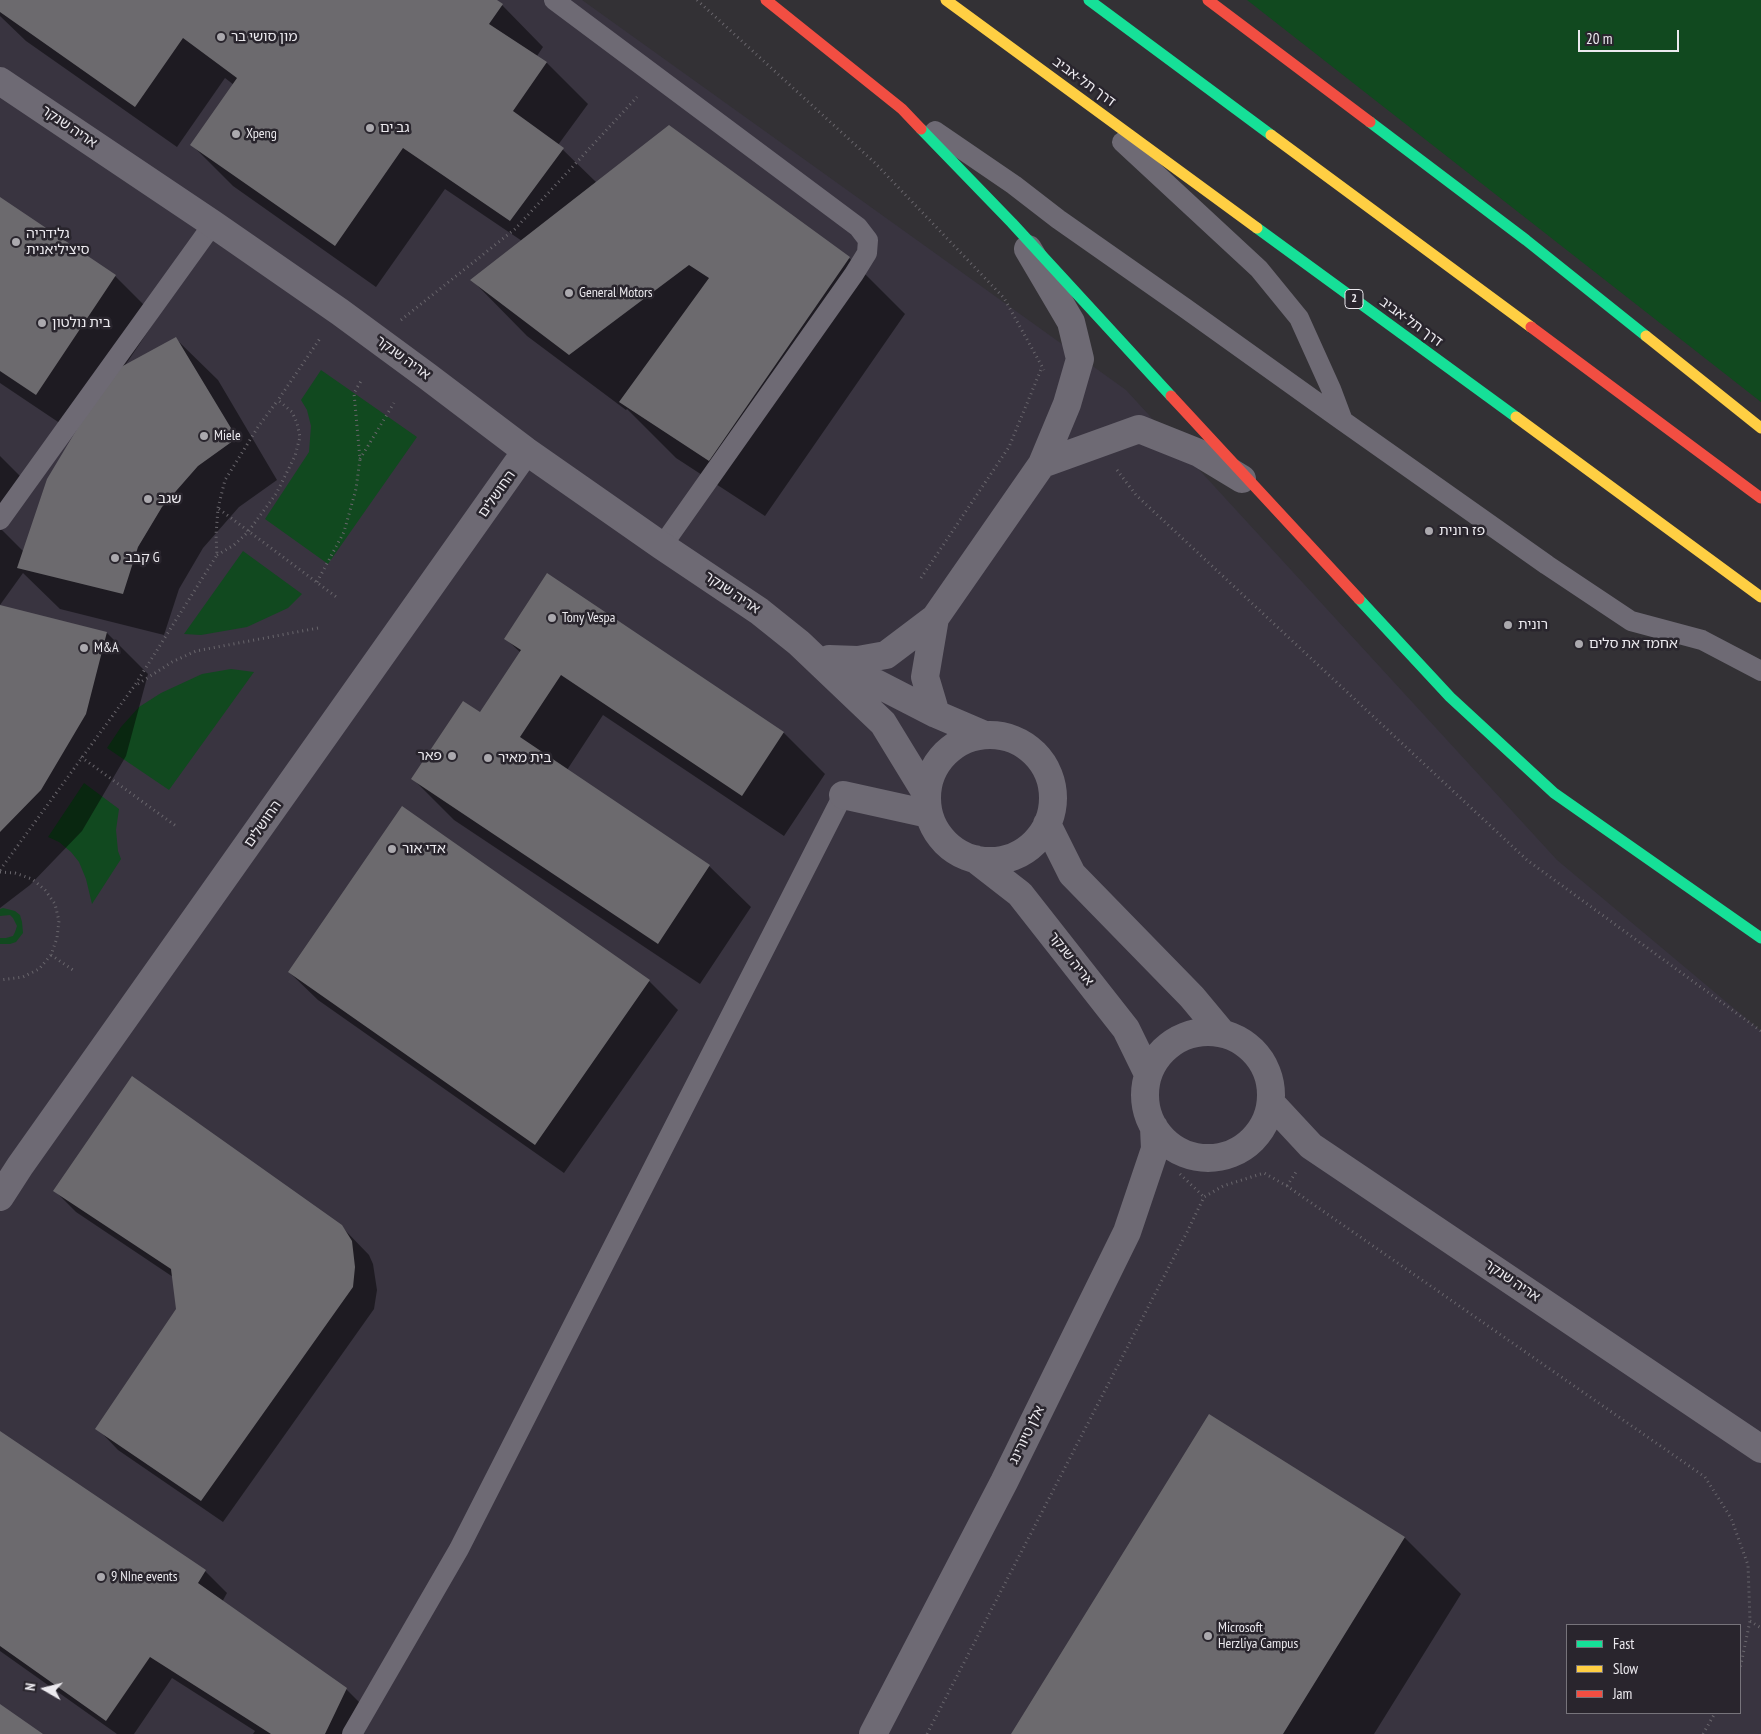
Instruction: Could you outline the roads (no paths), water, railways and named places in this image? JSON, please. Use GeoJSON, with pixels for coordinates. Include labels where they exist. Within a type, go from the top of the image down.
{"type":"FeatureCollection","features":[{"type":"Feature","properties":{"kind":"main road"},"geometry":{"type":"LineString","coordinates":[[766,0],[902,109],[1012,223],[1274,509],[1450,697],[1554,793],[1761,938]]}},
{"type":"Feature","properties":{"kind":"main road","name":"דרך תל-אביב"},"geometry":{"type":"LineString","coordinates":[[946,0],[1761,598]]}},
{"type":"Feature","properties":{"kind":"main road"},"geometry":{"type":"LineString","coordinates":[[1089,0],[1761,498]]}},
{"type":"Feature","properties":{"kind":"main road"},"geometry":{"type":"LineString","coordinates":[[1208,0],[1526,240],[1761,428]]}},
{"type":"Feature","properties":{"kind":"street","name":"אריה שנקר"},"geometry":{"type":"LineString","coordinates":[[0,81],[340,312],[526,451],[759,611],[799,643],[883,723],[928,805]]}},
{"type":"Feature","properties":{"kind":"street"},"geometry":{"type":"LineString","coordinates":[[829,659],[858,660],[886,655],[934,618],[1042,464],[1067,404],[1080,359],[1071,322],[1012,223]]}},
{"type":"Feature","properties":{"kind":"street"},"geometry":{"type":"LineString","coordinates":[[1042,464],[1139,429],[1199,453],[1253,485]]}},
{"type":"Feature","properties":{"kind":"street","name":"החושלים"},"geometry":{"type":"LineString","coordinates":[[0,1197],[20,1166],[526,451]]}},
{"type":"Feature","properties":{"kind":"street"},"geometry":{"type":"LineString","coordinates":[[934,618],[925,677],[936,714]]}},
{"type":"Feature","properties":{"kind":"street","name":"אריה שנקר"},"geometry":{"type":"LineString","coordinates":[[799,643],[936,714],[985,735]]}},
{"type":"Feature","properties":{"kind":"street"},"geometry":{"type":"LineString","coordinates":[[985,735],[1004,736],[1021,742],[1036,754],[1046,769],[1052,788],[1052,806],[1047,824],[1036,840],[1024,851],[1008,858],[992,861],[975,859],[959,853],[946,843],[935,830],[928,805],[930,778],[938,761],[951,748],[968,738],[985,735]]}},
{"type":"Feature","properties":{"kind":"street"},"geometry":{"type":"LineString","coordinates":[[844,795],[928,805]]}},
{"type":"Feature","properties":{"kind":"street"},"geometry":{"type":"LineString","coordinates":[[1047,824],[1072,874],[1192,997],[1222,1033]]}},
{"type":"Feature","properties":{"kind":"street","name":"אריה שנקר"},"geometry":{"type":"LineString","coordinates":[[975,859],[1020,894],[1126,1029],[1148,1074]]}},
{"type":"Feature","properties":{"kind":"street"},"geometry":{"type":"LineString","coordinates":[[1204,1032],[1222,1033],[1239,1040],[1254,1051],[1260,1059],[1265,1067],[1270,1084],[1271,1103],[1266,1121],[1255,1137],[1242,1148],[1227,1155],[1210,1158],[1193,1156],[1178,1150],[1164,1140],[1154,1127],[1148,1112],[1145,1093],[1148,1074],[1157,1058],[1170,1045],[1186,1036],[1204,1032]]}},
{"type":"Feature","properties":{"kind":"street","name":"אריה שנקר"},"geometry":{"type":"LineString","coordinates":[[1271,1103],[1311,1146],[1761,1449]]}},
{"type":"Feature","properties":{"kind":"street","name":"אלן טיורינג"},"geometry":{"type":"LineString","coordinates":[[873,1734],[1004,1482],[1127,1232],[1155,1149],[1154,1127]]}},
{"type":"Feature","properties":{"kind":"lane"},"geometry":{"type":"LineString","coordinates":[[554,0],[858,227],[868,240],[867,253],[854,274],[662,546]]}},
{"type":"Feature","properties":{"kind":"lane"},"geometry":{"type":"LineString","coordinates":[[1220,0],[1311,76]]}},
{"type":"Feature","properties":{"kind":"lane"},"geometry":{"type":"LineString","coordinates":[[1049,75],[1259,269],[1299,318],[1331,389],[1343,421]]}},
{"type":"Feature","properties":{"kind":"lane"},"geometry":{"type":"LineString","coordinates":[[902,109],[1014,186],[1546,565],[1631,621],[1702,640],[1761,671]]}},
{"type":"Feature","properties":{"kind":"lane"},"geometry":{"type":"LineString","coordinates":[[0,520],[213,224]]}},
{"type":"Feature","properties":{"kind":"lane"},"geometry":{"type":"LineString","coordinates":[[352,1734],[459,1549],[844,795]]}},
{"type":"Feature","properties":{"kind":"place","name":"מון סושי בר"},"geometry":{"type":"Point","coordinates":[221,37]}},
{"type":"Feature","properties":{"kind":"place","name":"גב ים"},"geometry":{"type":"Point","coordinates":[370,128]}},
{"type":"Feature","properties":{"kind":"place","name":"Xpeng"},"geometry":{"type":"Point","coordinates":[236,134]}},
{"type":"Feature","properties":{"kind":"place","name":"גלידריה סיציליאנית"},"geometry":{"type":"Point","coordinates":[16,242]}},
{"type":"Feature","properties":{"kind":"place","name":"General Motors"},"geometry":{"type":"Point","coordinates":[569,293]}},
{"type":"Feature","properties":{"kind":"place","name":"בית נולטון"},"geometry":{"type":"Point","coordinates":[42,323]}},
{"type":"Feature","properties":{"kind":"place","name":"Miele"},"geometry":{"type":"Point","coordinates":[204,436]}},
{"type":"Feature","properties":{"kind":"place","name":"שגב"},"geometry":{"type":"Point","coordinates":[148,499]}},
{"type":"Feature","properties":{"kind":"place","name":"פז רונית"},"geometry":{"type":"Point","coordinates":[1429,531]}},
{"type":"Feature","properties":{"kind":"place","name":"קבב G"},"geometry":{"type":"Point","coordinates":[115,558]}},
{"type":"Feature","properties":{"kind":"place","name":"Tony Vespa"},"geometry":{"type":"Point","coordinates":[552,618]}},
{"type":"Feature","properties":{"kind":"place","name":"רונית"},"geometry":{"type":"Point","coordinates":[1508,625]}},
{"type":"Feature","properties":{"kind":"place","name":"אחמד את סלים"},"geometry":{"type":"Point","coordinates":[1579,644]}},
{"type":"Feature","properties":{"kind":"place","name":"M&A"},"geometry":{"type":"Point","coordinates":[84,648]}},
{"type":"Feature","properties":{"kind":"place","name":"פאר"},"geometry":{"type":"Point","coordinates":[452,756]}},
{"type":"Feature","properties":{"kind":"place","name":"בית מאיר"},"geometry":{"type":"Point","coordinates":[488,758]}},
{"type":"Feature","properties":{"kind":"place","name":"אדי אור"},"geometry":{"type":"Point","coordinates":[392,849]}},
{"type":"Feature","properties":{"kind":"place","name":"9 NIne events"},"geometry":{"type":"Point","coordinates":[101,1577]}},
{"type":"Feature","properties":{"kind":"place","name":"Microsoft Herzliya Campus"},"geometry":{"type":"Point","coordinates":[1208,1636]}}]}
